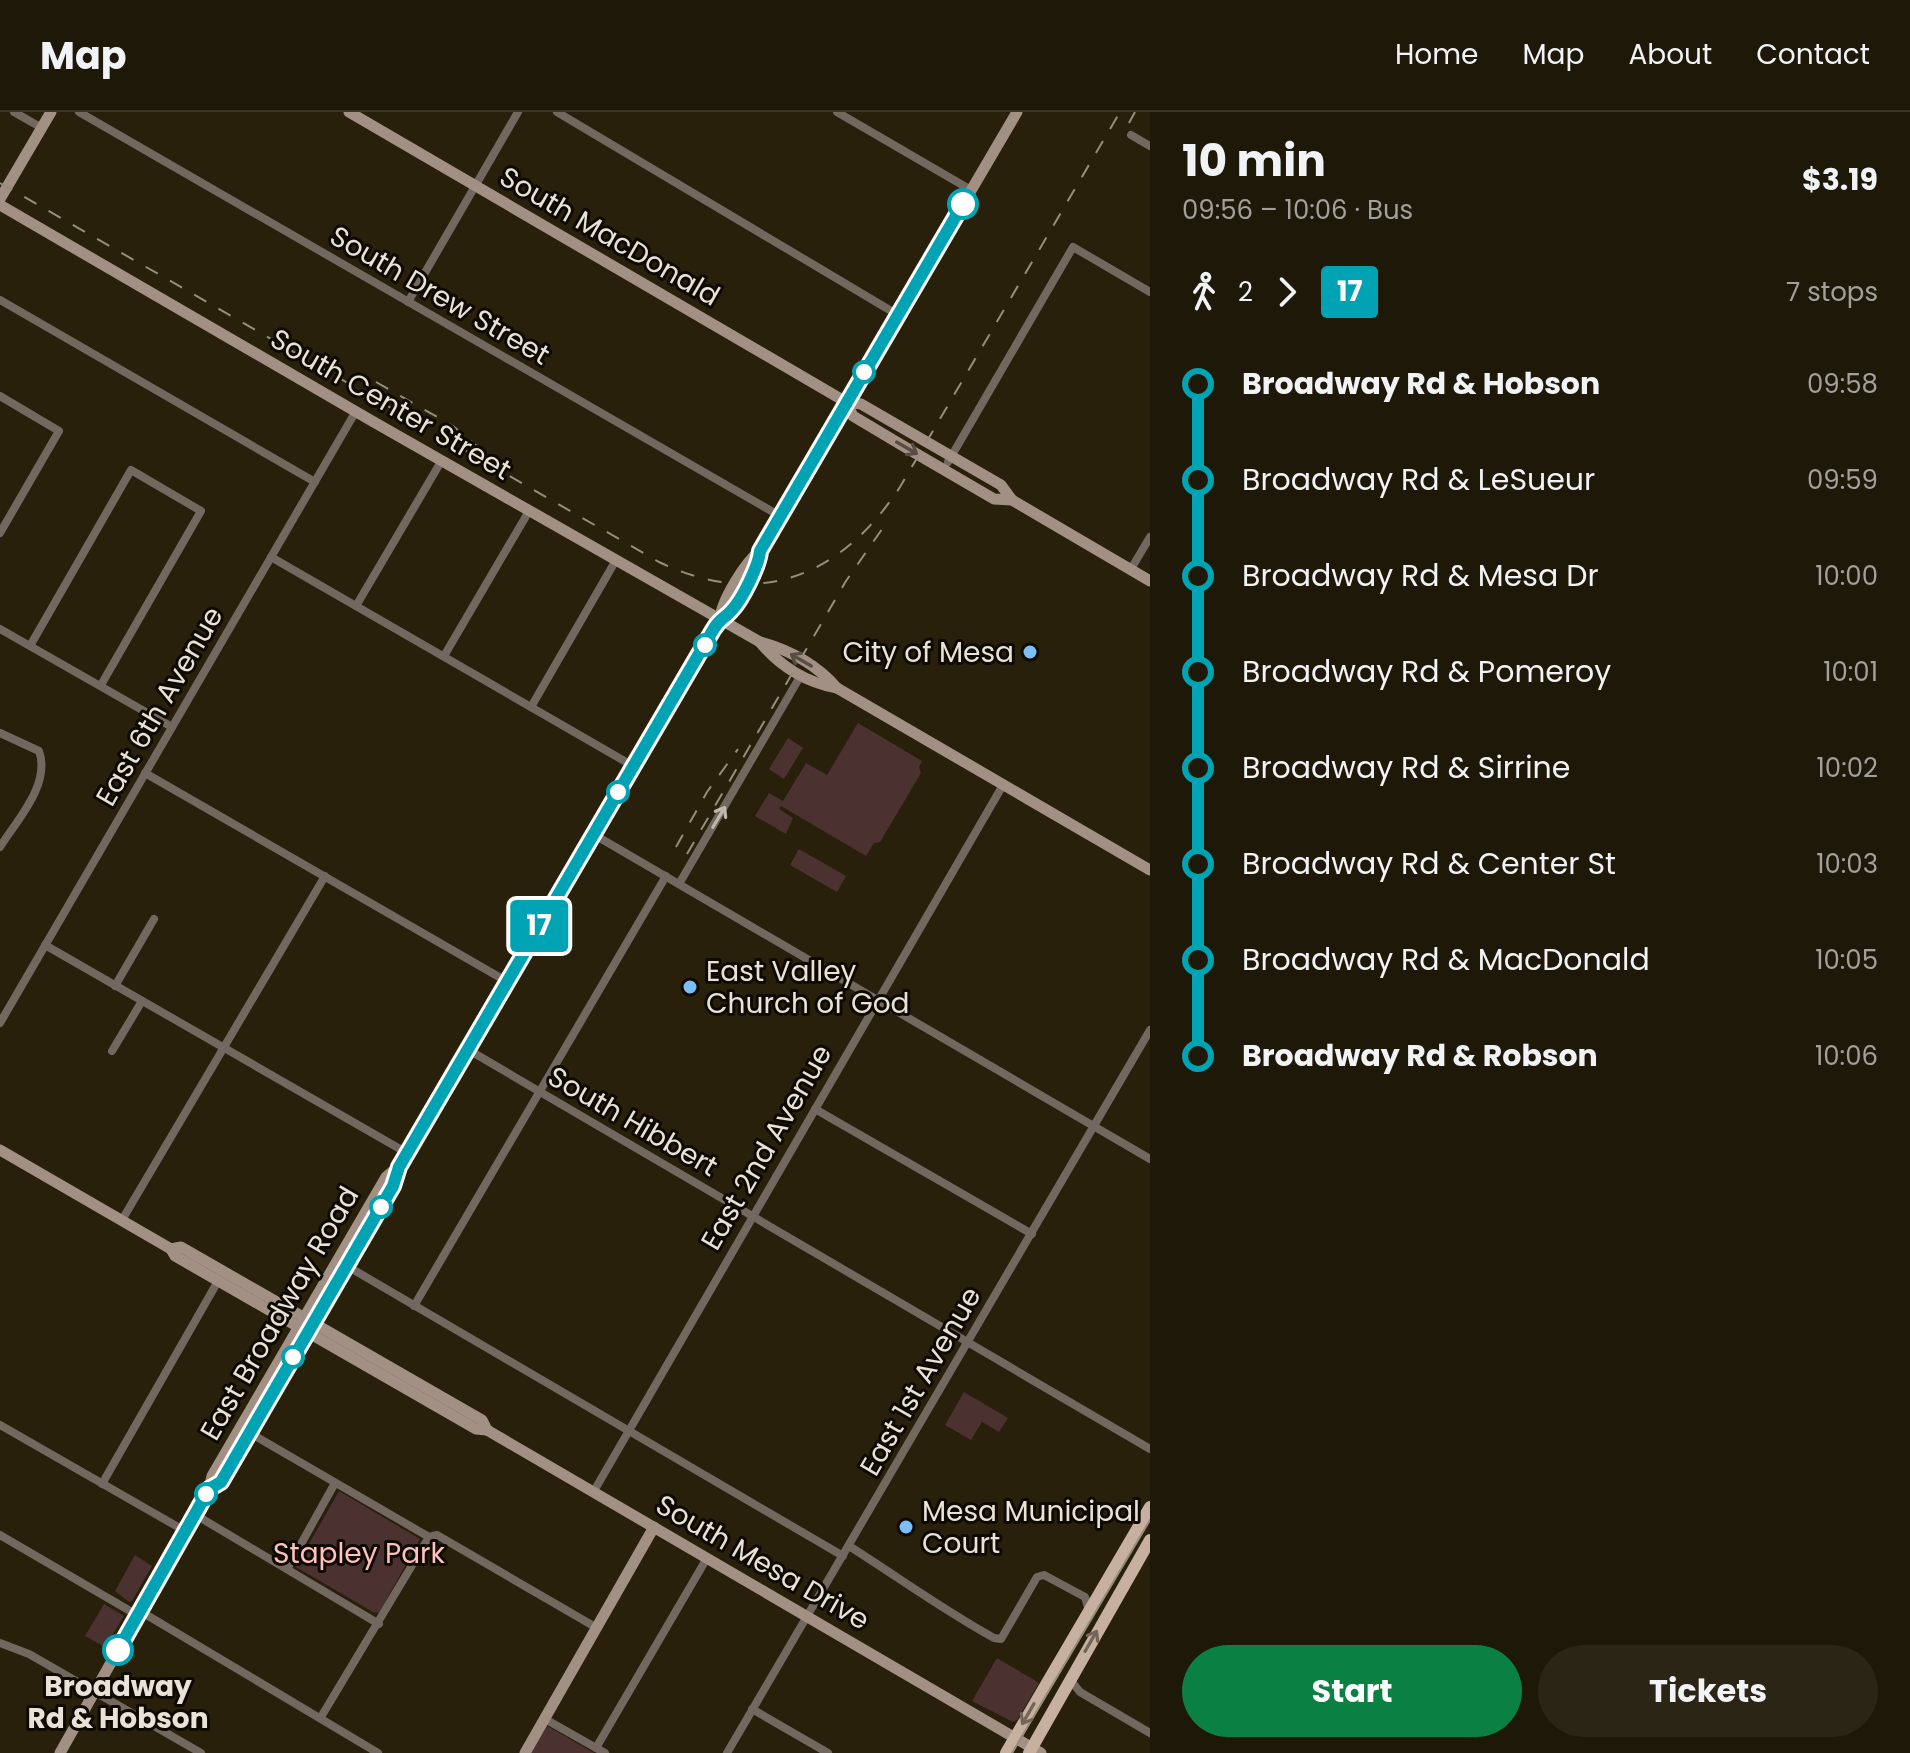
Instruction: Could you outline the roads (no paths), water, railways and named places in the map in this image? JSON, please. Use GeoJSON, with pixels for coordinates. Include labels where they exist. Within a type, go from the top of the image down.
{"type":"FeatureCollection","features":[{"type":"Feature","properties":{"kind":"main road"},"geometry":{"type":"LineString","coordinates":[[0,202],[51,112]]}},
{"type":"Feature","properties":{"kind":"main road","name":"South MacDonald"},"geometry":{"type":"LineString","coordinates":[[349,112],[846,402],[861,404],[949,459],[1001,485],[1012,500],[1150,581]]}},
{"type":"Feature","properties":{"kind":"main road","name":"East Broadway Road"},"geometry":{"type":"LineString","coordinates":[[60,1753],[209,1489],[212,1476],[306,1325],[347,1266],[393,1186],[399,1167],[506,981],[720,618],[731,612],[759,563],[760,551],[780,516],[1017,112]]}},
{"type":"Feature","properties":{"kind":"main road","name":"South Center Street"},"geometry":{"type":"LineString","coordinates":[[0,202],[529,511],[760,642],[781,648],[811,665],[825,674],[837,688],[1150,870]]}},
{"type":"Feature","properties":{"kind":"main road","name":"South MacDonald"},"geometry":{"type":"LineString","coordinates":[[846,402],[853,416],[910,450],[994,499],[1012,500]]}},
{"type":"Feature","properties":{"kind":"main road","name":"South Center Street"},"geometry":{"type":"LineString","coordinates":[[760,642],[773,659],[819,685],[837,688]]}},
{"type":"Feature","properties":{"kind":"main road","name":"South Mesa Drive"},"geometry":{"type":"LineString","coordinates":[[0,1150],[171,1249],[175,1256],[218,1281],[306,1325]]}},
{"type":"Feature","properties":{"kind":"main road","name":"East Broadway Road"},"geometry":{"type":"LineString","coordinates":[[209,1489],[221,1482],[250,1433],[386,1177],[399,1167]]}},
{"type":"Feature","properties":{"kind":"main road","name":"South Mesa Drive"},"geometry":{"type":"LineString","coordinates":[[171,1249],[181,1247],[476,1429],[487,1430],[594,1491],[1034,1751]]}},
{"type":"Feature","properties":{"kind":"main road"},"geometry":{"type":"LineString","coordinates":[[1006,1753],[1150,1507]]}},
{"type":"Feature","properties":{"kind":"main road"},"geometry":{"type":"LineString","coordinates":[[525,1753],[654,1527]]}},
{"type":"Feature","properties":{"kind":"main road"},"geometry":{"type":"LineString","coordinates":[[1034,1751],[1073,1672],[1150,1540]]}},
{"type":"Feature","properties":{"kind":"street"},"geometry":{"type":"LineString","coordinates":[[14,112],[42,128]]}},
{"type":"Feature","properties":{"kind":"street","name":"South Drew Street"},"geometry":{"type":"LineString","coordinates":[[79,112],[780,516]]}},
{"type":"Feature","properties":{"kind":"street"},"geometry":{"type":"LineString","coordinates":[[408,302],[518,112]]}},
{"type":"Feature","properties":{"kind":"street"},"geometry":{"type":"LineString","coordinates":[[557,112],[898,315]]}},
{"type":"Feature","properties":{"kind":"street"},"geometry":{"type":"LineString","coordinates":[[837,112],[971,190]]}},
{"type":"Feature","properties":{"kind":"street"},"geometry":{"type":"LineString","coordinates":[[1131,135],[1150,146]]}},
{"type":"Feature","properties":{"kind":"street"},"geometry":{"type":"LineString","coordinates":[[949,459],[1073,247],[1150,292]]}},
{"type":"Feature","properties":{"kind":"street"},"geometry":{"type":"LineString","coordinates":[[0,300],[315,482]]}},
{"type":"Feature","properties":{"kind":"street"},"geometry":{"type":"LineString","coordinates":[[0,396],[59,431],[0,533]]}},
{"type":"Feature","properties":{"kind":"street","name":"East 6th Avenue"},"geometry":{"type":"LineString","coordinates":[[0,1023],[356,411]]}},
{"type":"Feature","properties":{"kind":"street"},"geometry":{"type":"LineString","coordinates":[[356,606],[442,460]]}},
{"type":"Feature","properties":{"kind":"street"},"geometry":{"type":"LineString","coordinates":[[30,646],[131,470],[201,511],[101,685]]}},
{"type":"Feature","properties":{"kind":"street"},"geometry":{"type":"LineString","coordinates":[[444,656],[529,511]]}},
{"type":"Feature","properties":{"kind":"street"},"geometry":{"type":"LineString","coordinates":[[1131,569],[1150,537]]}},
{"type":"Feature","properties":{"kind":"street"},"geometry":{"type":"LineString","coordinates":[[271,557],[633,766]]}},
{"type":"Feature","properties":{"kind":"street"},"geometry":{"type":"LineString","coordinates":[[531,707],[616,560]]}},
{"type":"Feature","properties":{"kind":"street"},"geometry":{"type":"LineString","coordinates":[[0,629],[172,727]]}},
{"type":"Feature","properties":{"kind":"street"},"geometry":{"type":"LineString","coordinates":[[679,884],[801,675]]}},
{"type":"Feature","properties":{"kind":"street"},"geometry":{"type":"LineString","coordinates":[[0,733],[39,751],[43,763],[39,784],[0,847]]}},
{"type":"Feature","properties":{"kind":"street"},"geometry":{"type":"LineString","coordinates":[[145,773],[506,981]]}},
{"type":"Feature","properties":{"kind":"street","name":"East 2nd Avenue"},"geometry":{"type":"LineString","coordinates":[[594,1491],[1003,785]]}},
{"type":"Feature","properties":{"kind":"street"},"geometry":{"type":"LineString","coordinates":[[593,834],[1150,1159]]}},
{"type":"Feature","properties":{"kind":"street"},"geometry":{"type":"LineString","coordinates":[[122,1220],[325,876]]}},
{"type":"Feature","properties":{"kind":"street"},"geometry":{"type":"LineString","coordinates":[[414,1306],[666,876]]}},
{"type":"Feature","properties":{"kind":"street"},"geometry":{"type":"LineString","coordinates":[[115,986],[154,919]]}},
{"type":"Feature","properties":{"kind":"street"},"geometry":{"type":"LineString","coordinates":[[45,945],[407,1153]]}},
{"type":"Feature","properties":{"kind":"street"},"geometry":{"type":"LineString","coordinates":[[112,1051],[142,1001]]}},
{"type":"Feature","properties":{"kind":"street","name":"East 1st Avenue"},"geometry":{"type":"LineString","coordinates":[[727,1753],[1150,1030]]}},
{"type":"Feature","properties":{"kind":"street","name":"South Hibbert"},"geometry":{"type":"LineString","coordinates":[[467,1049],[1150,1449]]}},
{"type":"Feature","properties":{"kind":"street"},"geometry":{"type":"LineString","coordinates":[[815,1109],[1032,1234]]}},
{"type":"Feature","properties":{"kind":"street"},"geometry":{"type":"LineString","coordinates":[[347,1266],[843,1556]]}},
{"type":"Feature","properties":{"kind":"street"},"geometry":{"type":"LineString","coordinates":[[102,1484],[218,1281]]}},
{"type":"Feature","properties":{"kind":"street"},"geometry":{"type":"LineString","coordinates":[[0,1425],[185,1531]]}},
{"type":"Feature","properties":{"kind":"street"},"geometry":{"type":"LineString","coordinates":[[250,1433],[429,1537],[437,1535],[597,1628]]}},
{"type":"Feature","properties":{"kind":"street"},"geometry":{"type":"LineString","coordinates":[[287,1569],[335,1483]]}},
{"type":"Feature","properties":{"kind":"street"},"geometry":{"type":"LineString","coordinates":[[194,1514],[379,1624]]}},
{"type":"Feature","properties":{"kind":"street"},"geometry":{"type":"LineString","coordinates":[[0,1535],[321,1717],[378,1753]]}},
{"type":"Feature","properties":{"kind":"street"},"geometry":{"type":"LineString","coordinates":[[321,1717],[429,1537]]}},
{"type":"Feature","properties":{"kind":"street"},"geometry":{"type":"LineString","coordinates":[[849,1546],[917,1589],[928,1600],[994,1638],[1001,1639],[1037,1577],[1044,1575],[1085,1597],[1100,1593]]}},
{"type":"Feature","properties":{"kind":"street"},"geometry":{"type":"LineString","coordinates":[[545,1719],[600,1750],[707,1558]]}},
{"type":"Feature","properties":{"kind":"street"},"geometry":{"type":"LineString","coordinates":[[1085,1597],[1089,1605],[1088,1614]]}},
{"type":"Feature","properties":{"kind":"street"},"geometry":{"type":"LineString","coordinates":[[0,1643],[29,1654],[201,1753]]}},
{"type":"Feature","properties":{"kind":"street"},"geometry":{"type":"LineString","coordinates":[[1073,1672],[1072,1682],[1080,1692],[1150,1733]]}},
{"type":"Feature","properties":{"kind":"street"},"geometry":{"type":"LineString","coordinates":[[1052,1713],[1065,1695],[1080,1692]]}},
{"type":"Feature","properties":{"kind":"street"},"geometry":{"type":"LineString","coordinates":[[752,1709],[828,1753]]}},
{"type":"Feature","properties":{"kind":"tram line"},"geometry":{"type":"LineString","coordinates":[[1012,1753],[1150,1520]]}},
{"type":"Feature","properties":{"kind":"railway"},"geometry":{"type":"LineString","coordinates":[[0,183],[659,562],[696,576],[731,583],[764,583],[795,576],[824,563],[852,543],[877,518],[900,487],[1120,112]]}},
{"type":"Feature","properties":{"kind":"railway"},"geometry":{"type":"LineString","coordinates":[[1129,123],[1135,112]]}},
{"type":"Feature","properties":{"kind":"railway"},"geometry":{"type":"LineString","coordinates":[[376,382],[453,426],[490,457]]}},
{"type":"Feature","properties":{"kind":"railway"},"geometry":{"type":"LineString","coordinates":[[687,854],[846,581],[887,522]]}},
{"type":"Feature","properties":{"kind":"railway"},"geometry":{"type":"LineString","coordinates":[[676,847],[707,792],[738,749]]}},
{"type":"Feature","properties":{"kind":"place","name":"City of Mesa"},"geometry":{"type":"Point","coordinates":[1030,652]}},
{"type":"Feature","properties":{"kind":"place","name":"East Valley Church of God"},"geometry":{"type":"Point","coordinates":[690,987]}},
{"type":"Feature","properties":{"kind":"place","name":"Mesa Municipal Court"},"geometry":{"type":"Point","coordinates":[906,1527]}},
{"type":"Feature","properties":{"kind":"place","name":"Broadway Rd & Hobson"},"geometry":{"type":"Point","coordinates":[118,1650]}},
{"type":"Feature","properties":{"kind":"park label","name":"Stapley Park"},"geometry":{"type":"Point","coordinates":[359,1553]}}]}
